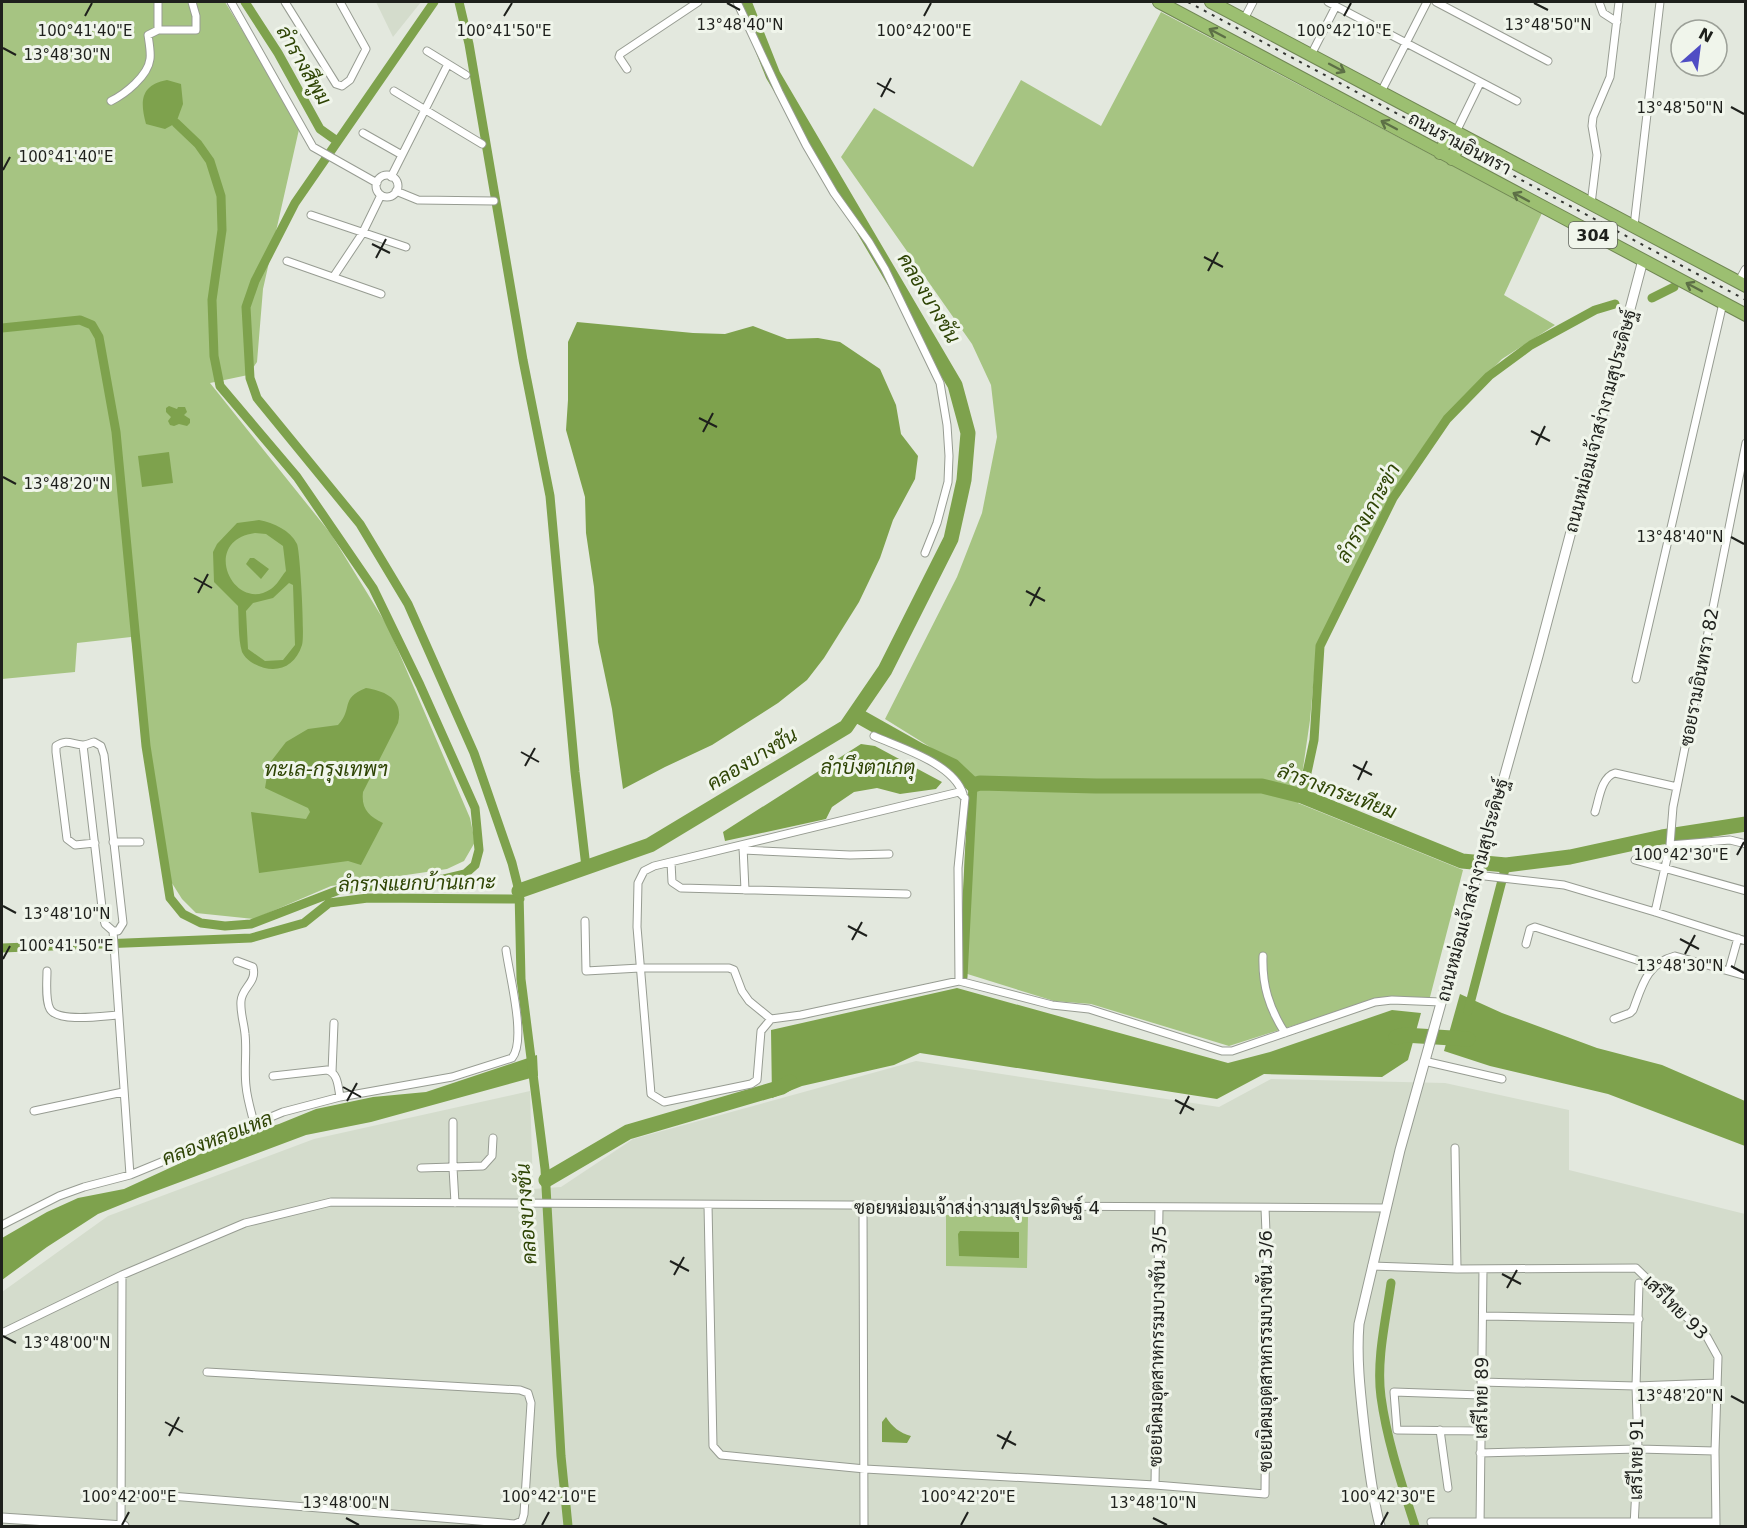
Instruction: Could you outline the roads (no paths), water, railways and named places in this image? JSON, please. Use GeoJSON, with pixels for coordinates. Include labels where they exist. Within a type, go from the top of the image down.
{"type":"FeatureCollection","features":[{"type":"Feature","properties":{"kind":"highway","name":"ถนนรามอินทรา"},"geometry":{"type":"LineString","coordinates":[[1159,2],[1746,315]]}},
{"type":"Feature","properties":{"kind":"highway","name":"ถนนรามอินทรา"},"geometry":{"type":"LineString","coordinates":[[1211,2],[1742,284]]}},
{"type":"Feature","properties":{"kind":"highway"},"geometry":{"type":"LineString","coordinates":[[1446,156],[1457,132]]}},
{"type":"Feature","properties":{"kind":"street"},"geometry":{"type":"LineString","coordinates":[[158,2],[158,30]]}},
{"type":"Feature","properties":{"kind":"street"},"geometry":{"type":"LineString","coordinates":[[111,101],[126,93],[145,70],[150,61],[148,35],[158,30],[195,30],[196,16],[192,2]]}},
{"type":"Feature","properties":{"kind":"street"},"geometry":{"type":"LineString","coordinates":[[231,2],[313,147],[377,183]]}},
{"type":"Feature","properties":{"kind":"street"},"geometry":{"type":"LineString","coordinates":[[285,2],[336,84],[342,86],[350,80],[366,49],[340,2]]}},
{"type":"Feature","properties":{"kind":"street"},"geometry":{"type":"LineString","coordinates":[[627,69],[619,57],[620,54],[698,2]]}},
{"type":"Feature","properties":{"kind":"street"},"geometry":{"type":"LineString","coordinates":[[737,2],[806,145],[837,198],[854,219],[885,268],[940,383],[947,425],[948,482],[937,523],[925,553]]}},
{"type":"Feature","properties":{"kind":"street"},"geometry":{"type":"LineString","coordinates":[[1244,19],[1253,2]]}},
{"type":"Feature","properties":{"kind":"street"},"geometry":{"type":"LineString","coordinates":[[1328,2],[1517,101]]}},
{"type":"Feature","properties":{"kind":"street"},"geometry":{"type":"LineString","coordinates":[[1381,92],[1427,2]]}},
{"type":"Feature","properties":{"kind":"street"},"geometry":{"type":"LineString","coordinates":[[1436,2],[1548,62]]}},
{"type":"Feature","properties":{"kind":"street"},"geometry":{"type":"LineString","coordinates":[[1599,2],[1603,13],[1617,22]]}},
{"type":"Feature","properties":{"kind":"street"},"geometry":{"type":"LineString","coordinates":[[1591,204],[1597,155],[1592,126],[1593,117],[1610,77],[1619,2]]}},
{"type":"Feature","properties":{"kind":"street"},"geometry":{"type":"LineString","coordinates":[[1634,226],[1660,2]]}},
{"type":"Feature","properties":{"kind":"street"},"geometry":{"type":"LineString","coordinates":[[1311,55],[1336,6]]}},
{"type":"Feature","properties":{"kind":"street"},"geometry":{"type":"LineString","coordinates":[[427,51],[466,75]]}},
{"type":"Feature","properties":{"kind":"street"},"geometry":{"type":"LineString","coordinates":[[391,177],[448,64]]}},
{"type":"Feature","properties":{"kind":"street"},"geometry":{"type":"LineString","coordinates":[[1457,132],[1480,83]]}},
{"type":"Feature","properties":{"kind":"street"},"geometry":{"type":"LineString","coordinates":[[394,91],[482,144]]}},
{"type":"Feature","properties":{"kind":"street"},"geometry":{"type":"LineString","coordinates":[[363,133],[402,155]]}},
{"type":"Feature","properties":{"kind":"street"},"geometry":{"type":"LineString","coordinates":[[381,177],[391,177],[396,181],[396,191],[392,196],[381,195],[377,190],[377,183],[381,177]]}},
{"type":"Feature","properties":{"kind":"street"},"geometry":{"type":"LineString","coordinates":[[396,191],[418,200],[494,201]]}},
{"type":"Feature","properties":{"kind":"street"},"geometry":{"type":"LineString","coordinates":[[334,276],[362,232],[381,195]]}},
{"type":"Feature","properties":{"kind":"street"},"geometry":{"type":"LineString","coordinates":[[311,215],[406,247]]}},
{"type":"Feature","properties":{"kind":"street","name":"ถนนหม่อมเจ้าสง่างามสุประดิษฐ์"},"geometry":{"type":"LineString","coordinates":[[1380,1527],[1374,1503],[1367,1452],[1358,1342],[1359,1324],[1425,1058],[1538,656],[1643,260]]}},
{"type":"Feature","properties":{"kind":"street"},"geometry":{"type":"LineString","coordinates":[[287,261],[381,294]]}},
{"type":"Feature","properties":{"kind":"street"},"geometry":{"type":"LineString","coordinates":[[1742,284],[1746,270]]}},
{"type":"Feature","properties":{"kind":"street"},"geometry":{"type":"LineString","coordinates":[[1636,679],[1723,303]]}},
{"type":"Feature","properties":{"kind":"street","name":"ซอยรามอินทรา 82"},"geometry":{"type":"LineString","coordinates":[[1655,912],[1670,845],[1677,787],[1746,443]]}},
{"type":"Feature","properties":{"kind":"street"},"geometry":{"type":"LineString","coordinates":[[874,736],[929,760],[944,770],[957,781],[965,798],[958,868],[959,981]]}},
{"type":"Feature","properties":{"kind":"street"},"geometry":{"type":"LineString","coordinates":[[95,843],[75,845],[68,839],[56,752],[56,746],[61,743],[72,742],[83,745],[94,742],[101,746],[104,755],[123,923],[113,935]]}},
{"type":"Feature","properties":{"kind":"street"},"geometry":{"type":"LineString","coordinates":[[83,745],[103,916],[105,924],[113,935],[130,1175]]}},
{"type":"Feature","properties":{"kind":"street"},"geometry":{"type":"LineString","coordinates":[[1595,813],[1605,779],[1615,773],[1677,787]]}},
{"type":"Feature","properties":{"kind":"street"},"geometry":{"type":"LineString","coordinates":[[963,794],[959,792],[936,796],[743,847],[671,862],[644,871],[638,883],[637,927],[651,1094],[664,1102],[751,1084],[757,1080],[761,1031],[771,1019],[801,1015],[959,981],[1052,1005],[1089,1009],[1222,1051],[1232,1051],[1375,1002],[1392,1000],[1441,1002]]}},
{"type":"Feature","properties":{"kind":"street"},"geometry":{"type":"LineString","coordinates":[[1670,845],[1730,840],[1746,844]]}},
{"type":"Feature","properties":{"kind":"street"},"geometry":{"type":"LineString","coordinates":[[113,842],[140,842]]}},
{"type":"Feature","properties":{"kind":"street"},"geometry":{"type":"LineString","coordinates":[[743,847],[850,855],[889,854]]}},
{"type":"Feature","properties":{"kind":"street"},"geometry":{"type":"LineString","coordinates":[[743,847],[746,890]]}},
{"type":"Feature","properties":{"kind":"street"},"geometry":{"type":"LineString","coordinates":[[1635,860],[1746,891]]}},
{"type":"Feature","properties":{"kind":"street"},"geometry":{"type":"LineString","coordinates":[[671,862],[672,882],[681,888],[907,894]]}},
{"type":"Feature","properties":{"kind":"street"},"geometry":{"type":"LineString","coordinates":[[1477,872],[1502,879],[1564,885],[1742,940],[1729,970]]}},
{"type":"Feature","properties":{"kind":"street"},"geometry":{"type":"LineString","coordinates":[[585,921],[586,971],[640,968],[729,968],[734,970],[742,991],[749,1001],[771,1019]]}},
{"type":"Feature","properties":{"kind":"street"},"geometry":{"type":"LineString","coordinates":[[1526,944],[1530,929],[1535,927],[1655,966]]}},
{"type":"Feature","properties":{"kind":"street"},"geometry":{"type":"LineString","coordinates":[[2,1225],[30,1209],[84,1186],[130,1175],[283,1112],[340,1097],[452,1077],[512,1058],[517,1052],[519,1040],[514,986],[506,950]]}},
{"type":"Feature","properties":{"kind":"street"},"geometry":{"type":"LineString","coordinates":[[1263,956],[1267,998],[1275,1018],[1285,1033]]}},
{"type":"Feature","properties":{"kind":"street"},"geometry":{"type":"LineString","coordinates":[[1614,1019],[1633,1010],[1641,984],[1655,966],[1668,957],[1675,956],[1746,976]]}},
{"type":"Feature","properties":{"kind":"street"},"geometry":{"type":"LineString","coordinates":[[237,961],[253,967],[255,972],[255,978],[245,989],[241,1001],[246,1036],[246,1087],[254,1123]]}},
{"type":"Feature","properties":{"kind":"street"},"geometry":{"type":"LineString","coordinates":[[47,971],[49,1007],[58,1016],[118,1015]]}},
{"type":"Feature","properties":{"kind":"street"},"geometry":{"type":"LineString","coordinates":[[332,1072],[334,1023]]}},
{"type":"Feature","properties":{"kind":"street"},"geometry":{"type":"LineString","coordinates":[[1425,1058],[1502,1080]]}},
{"type":"Feature","properties":{"kind":"street"},"geometry":{"type":"LineString","coordinates":[[273,1076],[327,1070],[336,1076],[340,1097]]}},
{"type":"Feature","properties":{"kind":"street"},"geometry":{"type":"LineString","coordinates":[[34,1111],[123,1092]]}},
{"type":"Feature","properties":{"kind":"street"},"geometry":{"type":"LineString","coordinates":[[453,1122],[455,1203]]}},
{"type":"Feature","properties":{"kind":"street"},"geometry":{"type":"LineString","coordinates":[[421,1168],[483,1166],[492,1156],[493,1137]]}},
{"type":"Feature","properties":{"kind":"street"},"geometry":{"type":"LineString","coordinates":[[1455,1148],[1457,1269]]}},
{"type":"Feature","properties":{"kind":"street","name":"ซอยหม่อมเจ้าสง่างามสุประดิษฐ์ 4"},"geometry":{"type":"LineString","coordinates":[[2,1333],[122,1275],[245,1223],[331,1202],[1386,1208]]}},
{"type":"Feature","properties":{"kind":"street"},"geometry":{"type":"LineString","coordinates":[[708,1205],[712,1446],[715,1451],[728,1457],[865,1469],[1155,1485]]}},
{"type":"Feature","properties":{"kind":"street"},"geometry":{"type":"LineString","coordinates":[[863,1206],[864,1527]]}},
{"type":"Feature","properties":{"kind":"street","name":"ซอยนิคมอุตสาหกรรมบางชัน 3/5"},"geometry":{"type":"LineString","coordinates":[[1155,1485],[1159,1208]]}},
{"type":"Feature","properties":{"kind":"street","name":"ซอยนิคมอุตสาหกรรมบางชัน 3/6"},"geometry":{"type":"LineString","coordinates":[[1155,1485],[1265,1494],[1267,1257],[1265,1208]]}},
{"type":"Feature","properties":{"kind":"street"},"geometry":{"type":"LineString","coordinates":[[1372,1266],[1483,1269]]}},
{"type":"Feature","properties":{"kind":"street","name":"เสรีไทย 93"},"geometry":{"type":"LineString","coordinates":[[1483,1269],[1636,1268],[1707,1337],[1718,1357],[1715,1451],[1716,1524]]}},
{"type":"Feature","properties":{"kind":"street","name":"เสรีไทย 89"},"geometry":{"type":"LineString","coordinates":[[1480,1524],[1483,1269]]}},
{"type":"Feature","properties":{"kind":"street"},"geometry":{"type":"LineString","coordinates":[[2,1518],[122,1526],[122,1275]]}},
{"type":"Feature","properties":{"kind":"street","name":"เสรีไทย 91"},"geometry":{"type":"LineString","coordinates":[[1634,1524],[1638,1449],[1636,1386],[1639,1283]]}},
{"type":"Feature","properties":{"kind":"street"},"geometry":{"type":"LineString","coordinates":[[1484,1316],[1639,1319]]}},
{"type":"Feature","properties":{"kind":"street"},"geometry":{"type":"LineString","coordinates":[[122,1492],[515,1524],[522,1521],[531,1403],[528,1393],[520,1390],[207,1372]]}},
{"type":"Feature","properties":{"kind":"street"},"geometry":{"type":"LineString","coordinates":[[1481,1382],[1636,1386],[1717,1383]]}},
{"type":"Feature","properties":{"kind":"street"},"geometry":{"type":"LineString","coordinates":[[1481,1431],[1397,1430],[1394,1392],[1482,1395]]}},
{"type":"Feature","properties":{"kind":"street"},"geometry":{"type":"LineString","coordinates":[[1440,1430],[1448,1488]]}},
{"type":"Feature","properties":{"kind":"street"},"geometry":{"type":"LineString","coordinates":[[1480,1453],[1638,1449],[1715,1451]]}},
{"type":"Feature","properties":{"kind":"street"},"geometry":{"type":"LineString","coordinates":[[1431,1522],[1716,1524]]}},
{"type":"Feature","properties":{"kind":"water"},"geometry":{"type":"Polygon","coordinates":[[[167,80],[181,84],[183,104],[176,123],[165,129],[146,124],[143,102],[151,86],[167,80]]]}},
{"type":"Feature","properties":{"kind":"water"},"geometry":{"type":"Polygon","coordinates":[[[577,322],[725,334],[753,326],[787,339],[818,338],[840,342],[880,369],[896,405],[901,434],[918,456],[915,479],[893,520],[880,558],[859,602],[824,658],[807,680],[778,703],[712,745],[623,789],[612,709],[598,642],[594,587],[586,533],[585,497],[566,430],[568,342],[577,322]]]}},
{"type":"Feature","properties":{"kind":"water"},"geometry":{"type":"Polygon","coordinates":[[[169,406],[177,409],[185,407],[187,412],[184,415],[190,419],[190,423],[187,426],[170,425],[168,421],[171,417],[166,412],[169,406]]]}},
{"type":"Feature","properties":{"kind":"water"},"geometry":{"type":"Polygon","coordinates":[[[169,452],[173,483],[142,487],[138,456],[169,452]]]}},
{"type":"Feature","properties":{"kind":"water"},"geometry":{"type":"Polygon","coordinates":[[[259,520],[270,523],[286,531],[297,544],[302,594],[303,639],[294,660],[281,668],[259,666],[245,656],[240,641],[238,606],[214,582],[213,552],[217,544],[237,523],[259,520]],[[255,533],[238,539],[229,549],[226,561],[228,573],[235,584],[245,592],[257,594],[271,589],[286,571],[283,546],[266,534],[255,533]],[[289,583],[273,598],[253,603],[246,611],[248,649],[265,661],[283,660],[295,645],[293,585],[289,583]]]}},
{"type":"Feature","properties":{"kind":"water"},"geometry":{"type":"Polygon","coordinates":[[[250,558],[254,558],[269,569],[261,579],[246,564],[250,558]]]}},
{"type":"Feature","properties":{"kind":"water","name":"ทะเล-กรุงเทพฯ"},"geometry":{"type":"Polygon","coordinates":[[[366,688],[392,698],[399,715],[398,723],[363,792],[363,803],[367,811],[383,823],[361,865],[348,861],[259,873],[251,812],[306,819],[310,812],[308,808],[265,788],[269,764],[286,742],[308,729],[338,725],[343,719],[352,696],[366,688]]]}},
{"type":"Feature","properties":{"kind":"water","name":"ลำบึงตาเกตุ"},"geometry":{"type":"Polygon","coordinates":[[[861,744],[875,746],[942,782],[936,789],[900,794],[877,788],[854,792],[832,807],[826,819],[725,841],[723,832],[861,744]]]}},
{"type":"Feature","properties":{"kind":"water"},"geometry":{"type":"Polygon","coordinates":[[[957,988],[1228,1063],[1270,1052],[1392,1010],[1421,1013],[1408,1060],[1382,1077],[1264,1074],[1217,1099],[920,1053],[894,1065],[802,1086],[772,1098],[771,1030],[957,988]]]}},
{"type":"Feature","properties":{"kind":"water"},"geometry":{"type":"Polygon","coordinates":[[[1460,994],[1502,1013],[1597,1048],[1662,1065],[1745,1101],[1745,1146],[1608,1094],[1490,1066],[1444,1051],[1460,994]]]}},
{"type":"Feature","properties":{"kind":"water"},"geometry":{"type":"Polygon","coordinates":[[[537,1055],[538,1076],[371,1122],[306,1135],[98,1214],[2,1280],[2,1238],[47,1212],[78,1198],[124,1189],[237,1137],[316,1109],[373,1097],[426,1092],[537,1055]]]}},
{"type":"Feature","properties":{"kind":"water"},"geometry":{"type":"Polygon","coordinates":[[[960,1231],[1019,1232],[1019,1258],[959,1256],[958,1234],[960,1231]]]}},
{"type":"Feature","properties":{"kind":"water"},"geometry":{"type":"Polygon","coordinates":[[[886,1417],[897,1429],[911,1436],[907,1443],[882,1442],[882,1422],[886,1417]]]}},
{"type":"Feature","properties":{"kind":"waterway","name":"ลำรางสีพูม"},"geometry":{"type":"LineString","coordinates":[[245,2],[278,53],[320,129],[337,141]]}},
{"type":"Feature","properties":{"kind":"waterway"},"geometry":{"type":"LineString","coordinates":[[434,2],[295,203],[255,281],[246,307],[250,378],[257,398],[360,524],[408,604],[474,753],[512,863],[519,891],[521,979],[545,1169],[561,1456],[568,1526]]}},
{"type":"Feature","properties":{"kind":"waterway"},"geometry":{"type":"LineString","coordinates":[[459,2],[469,44],[523,360],[550,496],[586,867]]}},
{"type":"Feature","properties":{"kind":"waterway","name":"คลองบางชัน"},"geometry":{"type":"LineString","coordinates":[[519,891],[650,845],[846,727],[885,670],[951,539],[964,480],[968,433],[955,385],[773,75],[744,2]]}},
{"type":"Feature","properties":{"kind":"waterway"},"geometry":{"type":"LineString","coordinates":[[2,328],[80,320],[92,325],[99,337],[116,432],[146,746],[170,898],[183,914],[201,923],[225,926],[251,924],[339,890],[444,879],[465,874],[475,865],[479,850],[475,808],[420,685],[373,588],[297,477],[220,386],[214,356],[212,300],[222,230],[221,196],[210,161],[198,144],[176,123]]}},
{"type":"Feature","properties":{"kind":"waterway","name":"ลำรางเกาะข่า"},"geometry":{"type":"LineString","coordinates":[[1652,298],[1674,287]]}},
{"type":"Feature","properties":{"kind":"waterway","name":"ลำรางเกาะข่า"},"geometry":{"type":"LineString","coordinates":[[1302,796],[1314,740],[1320,646],[1393,498],[1447,419],[1489,376],[1531,345],[1595,310],[1615,304]]}},
{"type":"Feature","properties":{"kind":"waterway","name":"ลำรางกระเทียม"},"geometry":{"type":"LineString","coordinates":[[855,714],[919,750],[953,766],[973,785],[980,783],[1262,786],[1302,796],[1462,861],[1506,865],[1570,857],[1662,837],[1746,824]]}},
{"type":"Feature","properties":{"kind":"waterway"},"geometry":{"type":"LineString","coordinates":[[963,977],[973,785]]}},
{"type":"Feature","properties":{"kind":"waterway"},"geometry":{"type":"LineString","coordinates":[[1468,1011],[1506,865]]}},
{"type":"Feature","properties":{"kind":"waterway","name":"ลำรางแยกบ้านเกาะ"},"geometry":{"type":"LineString","coordinates":[[2,948],[251,938],[304,923],[329,903],[368,898],[520,899]]}},
{"type":"Feature","properties":{"kind":"waterway"},"geometry":{"type":"LineString","coordinates":[[1396,1037],[1404,1035],[1468,1039]]}},
{"type":"Feature","properties":{"kind":"waterway"},"geometry":{"type":"LineString","coordinates":[[546,1180],[628,1132],[782,1087],[790,1082]]}},
{"type":"Feature","properties":{"kind":"waterway"},"geometry":{"type":"LineString","coordinates":[[1391,1283],[1381,1354],[1381,1397],[1391,1446],[1415,1526]]}},
{"type":"Feature","properties":{"kind":"railway"},"geometry":{"type":"LineString","coordinates":[[1188,2],[1746,300]]}},
{"type":"Feature","properties":{"kind":"water label","name":"คลองหลอแหล"},"geometry":{"type":"Point","coordinates":[217,1138]}}]}
